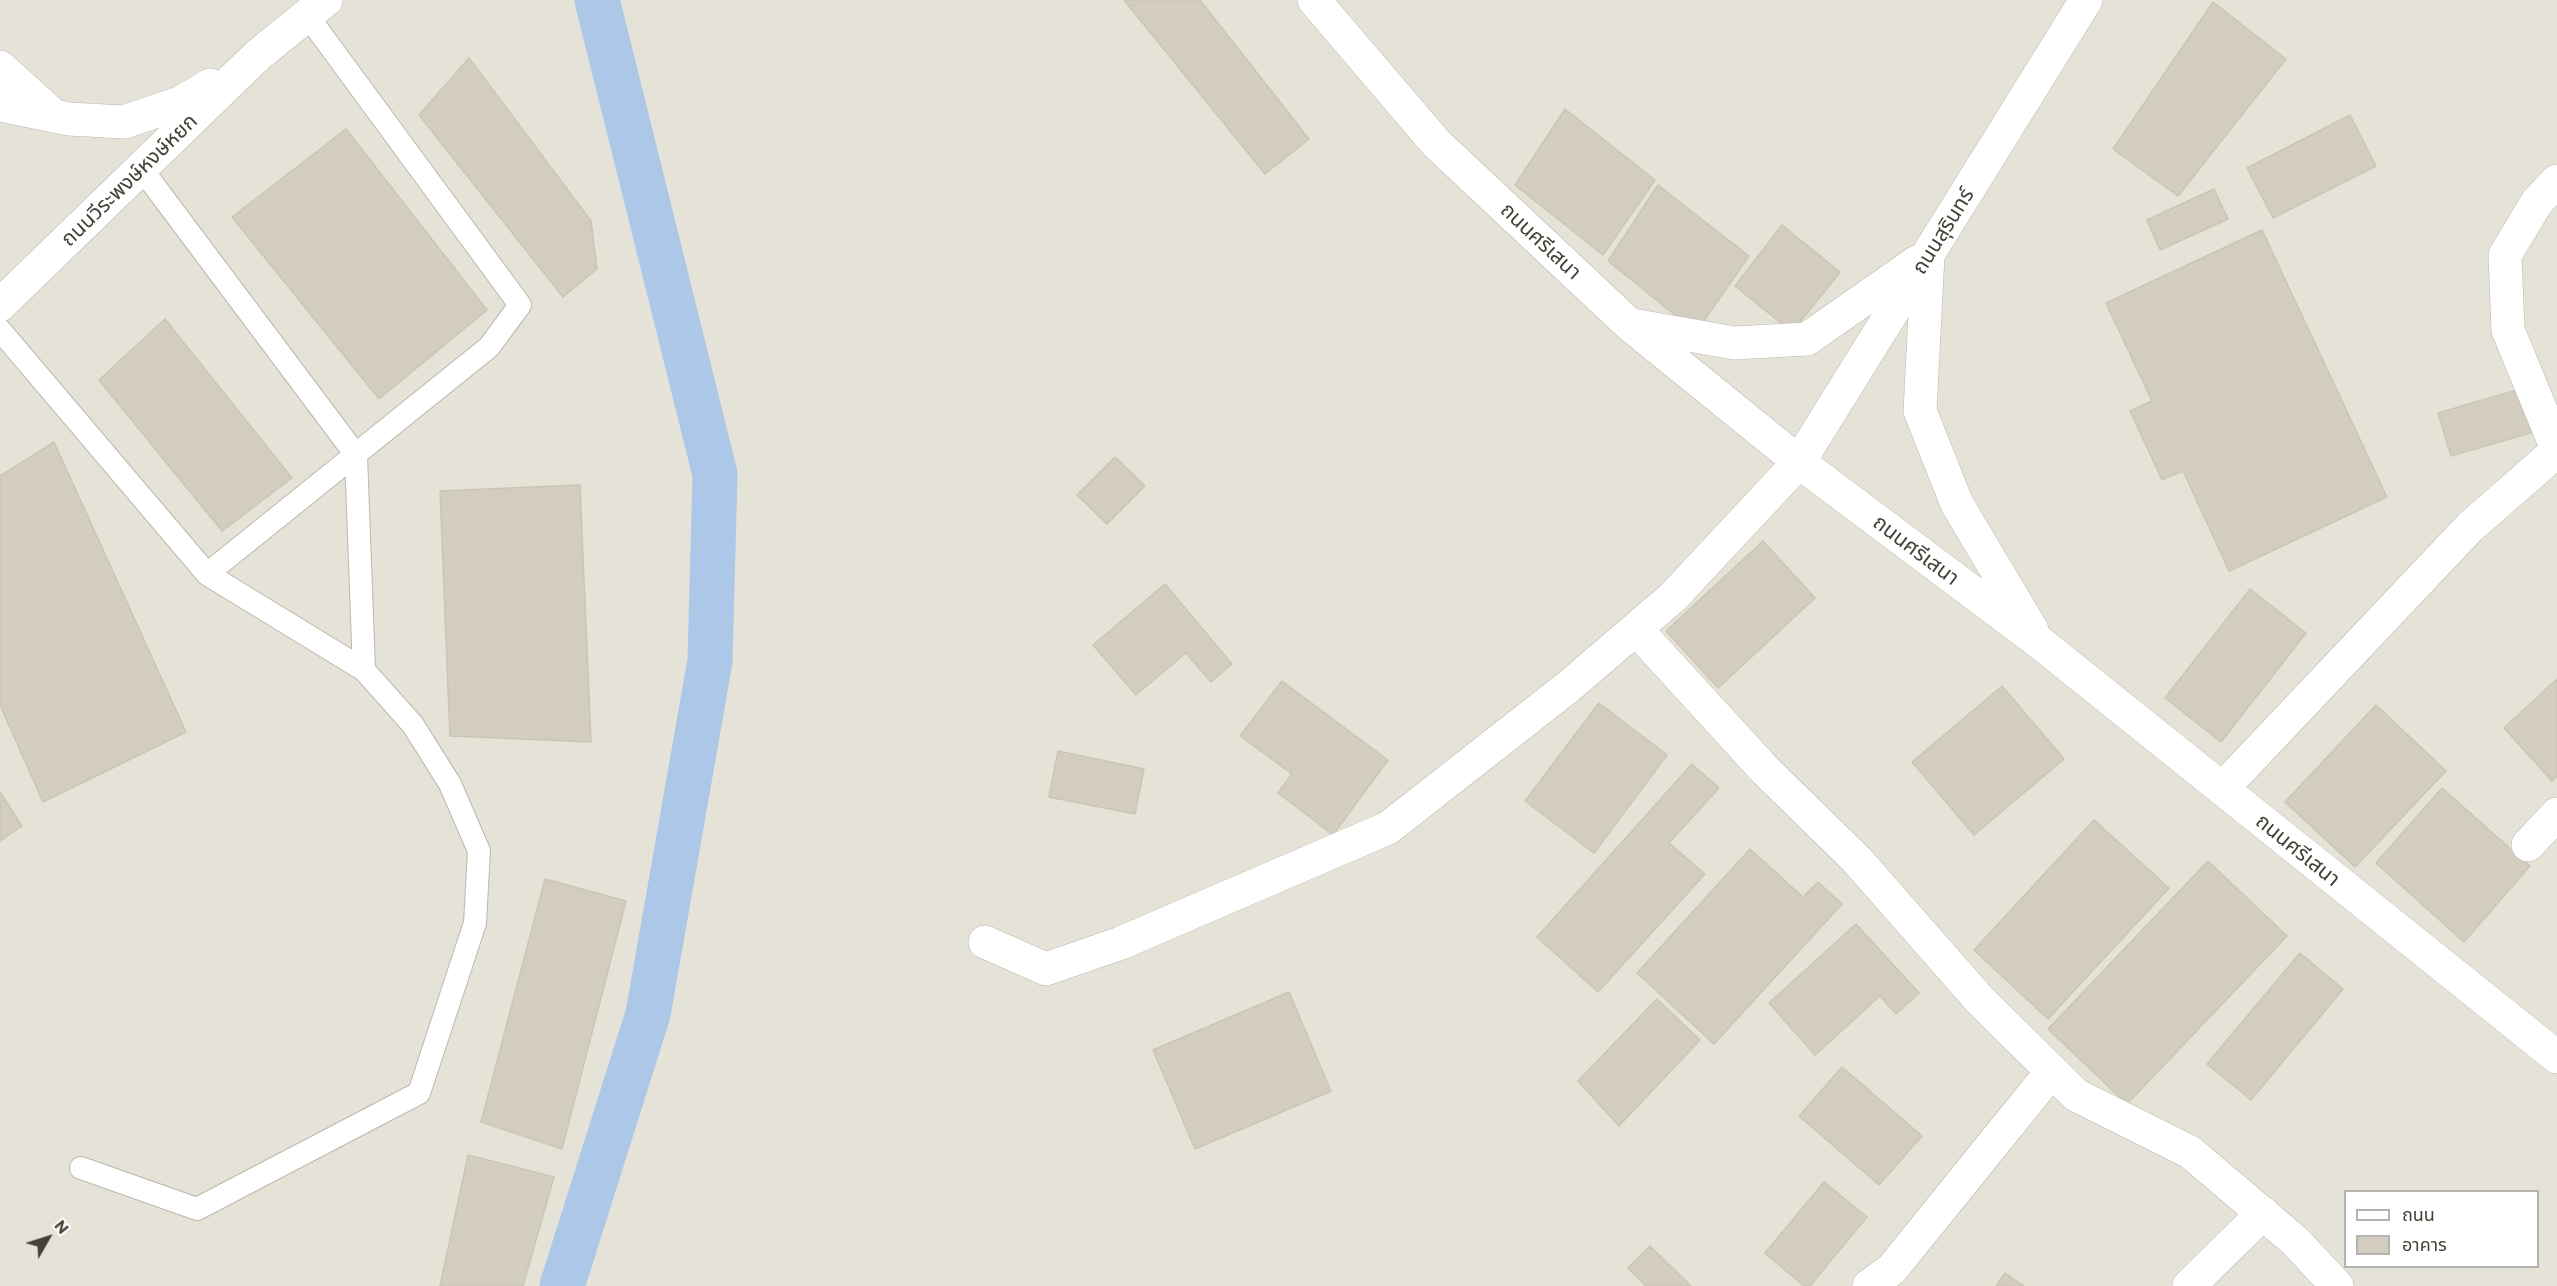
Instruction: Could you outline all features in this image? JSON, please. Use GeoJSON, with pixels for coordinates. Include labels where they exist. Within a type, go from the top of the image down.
{"type":"FeatureCollection","features":[{"type":"Feature","properties":{"kind":"street","name":"ถนนศรีเสนา"},"geometry":{"type":"LineString","coordinates":[[1314,0],[1436,143],[1630,325],[1798,462],[2039,642],[2557,1057]]}},
{"type":"Feature","properties":{"kind":"street","name":"ถนนสุรินทร์"},"geometry":{"type":"LineString","coordinates":[[985,942],[1046,969],[1121,943],[1388,828],[1475,763],[1636,629],[1673,597],[1798,462],[2086,0]]}},
{"type":"Feature","properties":{"kind":"street","name":"ถนนวีระพงษ์หงษ์หยก"},"geometry":{"type":"LineString","coordinates":[[0,305],[258,55],[317,8]]}},
{"type":"Feature","properties":{"kind":"street","name":"ถนนวีระพงษ์หงษ์หยก"},"geometry":{"type":"LineString","coordinates":[[0,105],[55,117],[124,122],[180,104],[258,55]]}},
{"type":"Feature","properties":{"kind":"street"},"geometry":{"type":"LineString","coordinates":[[0,67],[55,117]]}},
{"type":"Feature","properties":{"kind":"street"},"geometry":{"type":"LineString","coordinates":[[2222,789],[2470,526],[2557,450],[2508,330],[2505,255],[2537,202],[2557,181]]}},
{"type":"Feature","properties":{"kind":"street"},"geometry":{"type":"LineString","coordinates":[[1630,325],[1734,343],[1807,339],[1928,255]]}},
{"type":"Feature","properties":{"kind":"street"},"geometry":{"type":"LineString","coordinates":[[1928,255],[1920,411],[1957,504],[2039,642]]}},
{"type":"Feature","properties":{"kind":"street"},"geometry":{"type":"LineString","coordinates":[[1636,629],[1765,770],[1857,860],[1979,999],[2076,1095],[2190,1152],[2295,1241],[2337,1286]]}},
{"type":"Feature","properties":{"kind":"street"},"geometry":{"type":"LineString","coordinates":[[2528,845],[2557,814]]}},
{"type":"Feature","properties":{"kind":"street"},"geometry":{"type":"LineString","coordinates":[[1869,1286],[1892,1269],[2052,1071]]}},
{"type":"Feature","properties":{"kind":"street"},"geometry":{"type":"LineString","coordinates":[[2189,1286],[2263,1213]]}},
{"type":"Feature","properties":{"kind":"lane"},"geometry":{"type":"LineString","coordinates":[[207,574],[489,347],[520,305],[317,8]]}},
{"type":"Feature","properties":{"kind":"lane"},"geometry":{"type":"LineString","coordinates":[[141,168],[356,455],[364,670]]}},
{"type":"Feature","properties":{"kind":"lane"},"geometry":{"type":"LineString","coordinates":[[0,330],[207,574],[364,670],[413,725],[450,784],[479,851],[475,923],[419,1093],[197,1209],[81,1168]]}},
{"type":"Feature","properties":{"kind":"shaded area"},"geometry":{"type":"Polygon","coordinates":[[[0,0],[2557,0],[2557,1286],[0,1286],[0,0]]]}},
{"type":"Feature","properties":{"kind":"building"},"geometry":{"type":"Polygon","coordinates":[[[1124,0],[1200,0],[1309,139],[1265,174],[1124,0]]]}},
{"type":"Feature","properties":{"kind":"building"},"geometry":{"type":"Polygon","coordinates":[[[2213,2],[2286,59],[2178,196],[2113,149],[2213,2]]]}},
{"type":"Feature","properties":{"kind":"building"},"geometry":{"type":"Polygon","coordinates":[[[469,58],[591,221],[597,269],[563,297],[419,115],[469,58]]]}},
{"type":"Feature","properties":{"kind":"building"},"geometry":{"type":"Polygon","coordinates":[[[1565,109],[1655,180],[1603,255],[1515,185],[1565,109]]]}},
{"type":"Feature","properties":{"kind":"building"},"geometry":{"type":"Polygon","coordinates":[[[2350,115],[2376,166],[2273,218],[2247,168],[2350,115]]]}},
{"type":"Feature","properties":{"kind":"building"},"geometry":{"type":"Polygon","coordinates":[[[346,129],[487,310],[379,399],[232,217],[346,129]]]}},
{"type":"Feature","properties":{"kind":"building"},"geometry":{"type":"Polygon","coordinates":[[[1658,185],[1749,256],[1696,332],[1608,261],[1658,185]]]}},
{"type":"Feature","properties":{"kind":"building"},"geometry":{"type":"Polygon","coordinates":[[[2214,189],[2228,219],[2160,250],[2147,220],[2214,189]]]}},
{"type":"Feature","properties":{"kind":"building"},"geometry":{"type":"Polygon","coordinates":[[[1782,225],[1840,272],[1792,332],[1735,286],[1782,225]]]}},
{"type":"Feature","properties":{"kind":"building"},"geometry":{"type":"Polygon","coordinates":[[[2262,230],[2387,497],[2229,571],[2183,471],[2162,480],[2130,411],[2152,401],[2106,303],[2262,230]]]}},
{"type":"Feature","properties":{"kind":"building"},"geometry":{"type":"Polygon","coordinates":[[[165,319],[292,478],[222,531],[99,380],[165,319]]]}},
{"type":"Feature","properties":{"kind":"building"},"geometry":{"type":"Polygon","coordinates":[[[2524,388],[2537,431],[2451,456],[2438,413],[2524,388]]]}},
{"type":"Feature","properties":{"kind":"building"},"geometry":{"type":"Polygon","coordinates":[[[54,442],[186,732],[43,802],[0,705],[0,476],[54,442]]]}},
{"type":"Feature","properties":{"kind":"building"},"geometry":{"type":"Polygon","coordinates":[[[1115,457],[1145,486],[1107,524],[1077,495],[1115,457]]]}},
{"type":"Feature","properties":{"kind":"building"},"geometry":{"type":"Polygon","coordinates":[[[580,485],[591,742],[450,736],[440,491],[580,485]]]}},
{"type":"Feature","properties":{"kind":"building"},"geometry":{"type":"Polygon","coordinates":[[[1763,541],[1815,598],[1718,688],[1666,631],[1763,541]]]}},
{"type":"Feature","properties":{"kind":"building"},"geometry":{"type":"Polygon","coordinates":[[[1165,584],[1232,664],[1211,682],[1186,653],[1136,695],[1093,645],[1165,584]]]}},
{"type":"Feature","properties":{"kind":"building"},"geometry":{"type":"Polygon","coordinates":[[[2250,589],[2306,633],[2221,742],[2165,698],[2250,589]]]}},
{"type":"Feature","properties":{"kind":"building"},"geometry":{"type":"Polygon","coordinates":[[[2557,679],[2557,777],[2552,781],[2504,728],[2557,679]]]}},
{"type":"Feature","properties":{"kind":"building"},"geometry":{"type":"Polygon","coordinates":[[[1282,681],[1388,760],[1333,835],[1278,793],[1292,774],[1240,736],[1282,681]]]}},
{"type":"Feature","properties":{"kind":"building"},"geometry":{"type":"Polygon","coordinates":[[[2002,686],[2064,759],[1974,835],[1912,762],[2002,686]]]}},
{"type":"Feature","properties":{"kind":"building"},"geometry":{"type":"Polygon","coordinates":[[[1599,703],[1667,755],[1594,853],[1525,801],[1599,703]]]}},
{"type":"Feature","properties":{"kind":"building"},"geometry":{"type":"Polygon","coordinates":[[[2376,705],[2446,771],[2355,867],[2285,802],[2376,705]]]}},
{"type":"Feature","properties":{"kind":"building"},"geometry":{"type":"Polygon","coordinates":[[[1058,751],[1144,769],[1135,814],[1049,797],[1058,751]]]}},
{"type":"Feature","properties":{"kind":"building"},"geometry":{"type":"Polygon","coordinates":[[[1692,764],[1719,788],[1669,843],[1705,874],[1598,992],[1537,937],[1692,764]]]}},
{"type":"Feature","properties":{"kind":"building"},"geometry":{"type":"Polygon","coordinates":[[[2442,788],[2530,866],[2464,942],[2376,863],[2442,788]]]}},
{"type":"Feature","properties":{"kind":"building"},"geometry":{"type":"Polygon","coordinates":[[[0,792],[22,826],[0,841],[0,792]]]}},
{"type":"Feature","properties":{"kind":"building"},"geometry":{"type":"Polygon","coordinates":[[[2094,820],[2169,888],[2048,1019],[1974,950],[2094,820]]]}},
{"type":"Feature","properties":{"kind":"building"},"geometry":{"type":"Polygon","coordinates":[[[1750,849],[1803,897],[1818,882],[1842,904],[1714,1044],[1637,973],[1750,849]]]}},
{"type":"Feature","properties":{"kind":"building"},"geometry":{"type":"Polygon","coordinates":[[[2208,861],[2287,936],[2127,1104],[2048,1029],[2208,861]]]}},
{"type":"Feature","properties":{"kind":"building"},"geometry":{"type":"Polygon","coordinates":[[[545,879],[626,901],[562,1149],[481,1122],[545,879]]]}},
{"type":"Feature","properties":{"kind":"building"},"geometry":{"type":"Polygon","coordinates":[[[1856,924],[1919,993],[1896,1014],[1880,996],[1815,1055],[1769,1003],[1856,924]]]}},
{"type":"Feature","properties":{"kind":"building"},"geometry":{"type":"Polygon","coordinates":[[[2300,953],[2343,989],[2251,1100],[2207,1064],[2300,953]]]}},
{"type":"Feature","properties":{"kind":"building"},"geometry":{"type":"Polygon","coordinates":[[[1289,992],[1331,1091],[1195,1149],[1153,1050],[1289,992]]]}},
{"type":"Feature","properties":{"kind":"building"},"geometry":{"type":"Polygon","coordinates":[[[1657,999],[1700,1040],[1619,1126],[1578,1081],[1657,999]]]}},
{"type":"Feature","properties":{"kind":"building"},"geometry":{"type":"Polygon","coordinates":[[[1842,1067],[1922,1136],[1879,1185],[1799,1116],[1842,1067]]]}},
{"type":"Feature","properties":{"kind":"building"},"geometry":{"type":"Polygon","coordinates":[[[468,1155],[554,1177],[523,1286],[440,1286],[468,1155]]]}},
{"type":"Feature","properties":{"kind":"building"},"geometry":{"type":"Polygon","coordinates":[[[1824,1182],[1867,1217],[1810,1286],[1804,1286],[1765,1253],[1824,1182]]]}},
{"type":"Feature","properties":{"kind":"building"},"geometry":{"type":"Polygon","coordinates":[[[1650,1246],[1691,1286],[1646,1286],[1628,1268],[1650,1246]]]}},
{"type":"Feature","properties":{"kind":"building"},"geometry":{"type":"Polygon","coordinates":[[[2005,1273],[2024,1286],[1996,1286],[2005,1273]]]}},
{"type":"Feature","properties":{"kind":"waterway"},"geometry":{"type":"LineString","coordinates":[[562,1286],[648,1014],[710,661],[715,474],[597,0]]}}]}
